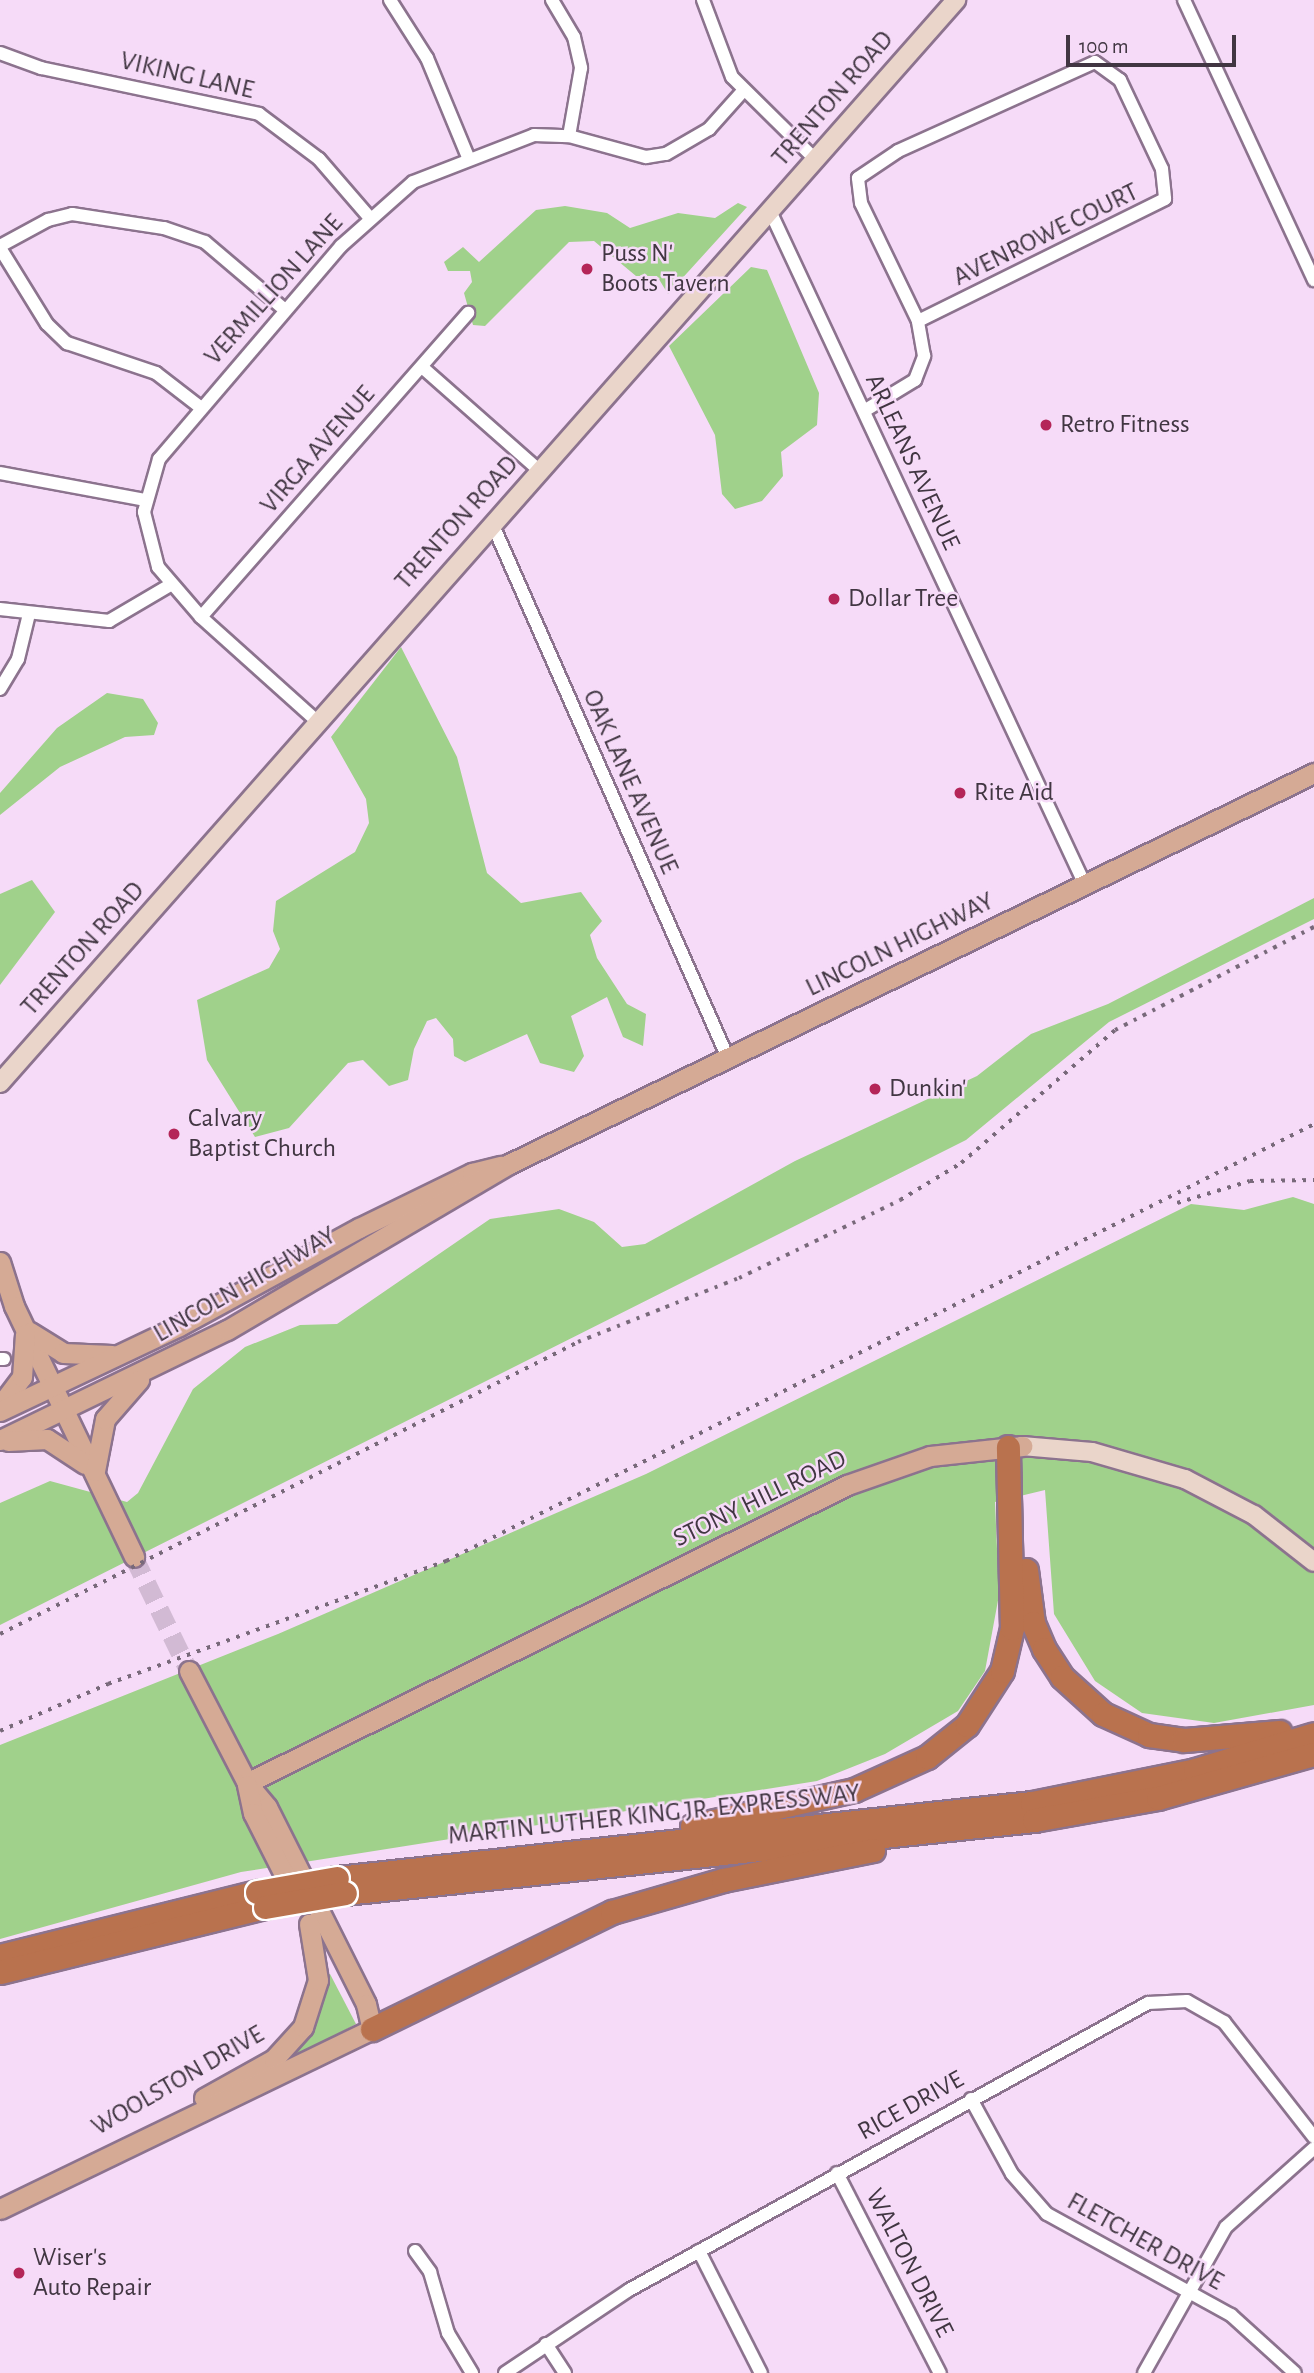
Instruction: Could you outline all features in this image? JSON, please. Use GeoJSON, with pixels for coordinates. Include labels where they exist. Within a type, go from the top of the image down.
{"type":"FeatureCollection","features":[{"type":"Feature","properties":{"kind":"highway"},"geometry":{"type":"LineString","coordinates":[[1015,1446],[1033,1623],[1051,1662],[1088,1704],[1133,1729],[1184,1740],[1240,1739],[1314,1723]]}},
{"type":"Feature","properties":{"kind":"highway"},"geometry":{"type":"LineString","coordinates":[[547,1853],[834,1797],[912,1766],[955,1737],[992,1692],[1010,1641],[1015,1446]]}},
{"type":"Feature","properties":{"kind":"highway","name":"MARTIN LUTHER KING JR. EXPRESSWAY"},"geometry":{"type":"LineString","coordinates":[[0,1956],[261,1899],[547,1853],[1032,1803],[1195,1770],[1314,1734]]}},
{"type":"Feature","properties":{"kind":"highway","name":"MARTIN LUTHER KING JR. EXPRESSWAY"},"geometry":{"type":"LineString","coordinates":[[341,1886],[1034,1820],[1158,1798],[1314,1754]]}},
{"type":"Feature","properties":{"kind":"highway"},"geometry":{"type":"LineString","coordinates":[[372,2029],[566,1931],[637,1904],[753,1873],[1034,1820]]}},
{"type":"Feature","properties":{"kind":"highway","name":"MARTIN LUTHER KING JR. EXPRESSWAY"},"geometry":{"type":"LineString","coordinates":[[0,1972],[261,1899]]}},
{"type":"Feature","properties":{"kind":"main road","name":"TRENTON ROAD"},"geometry":{"type":"LineString","coordinates":[[0,1083],[956,0]]}},
{"type":"Feature","properties":{"kind":"main road","name":"LINCOLN HIGHWAY"},"geometry":{"type":"LineString","coordinates":[[0,1441],[151,1368],[479,1187],[509,1164],[1314,773]]}},
{"type":"Feature","properties":{"kind":"main road","name":"LINCOLN HIGHWAY"},"geometry":{"type":"LineString","coordinates":[[0,1408],[55,1387],[128,1351],[359,1228],[472,1173],[509,1164]]}},
{"type":"Feature","properties":{"kind":"main road"},"geometry":{"type":"LineString","coordinates":[[0,1262],[14,1307]]}},
{"type":"Feature","properties":{"kind":"main road"},"geometry":{"type":"LineString","coordinates":[[0,1289],[14,1307],[55,1387],[62,1409],[134,1557]]}},
{"type":"Feature","properties":{"kind":"main road"},"geometry":{"type":"LineString","coordinates":[[24,1326],[50,1348],[77,1356],[128,1351]]}},
{"type":"Feature","properties":{"kind":"main road"},"geometry":{"type":"LineString","coordinates":[[0,1408],[22,1377],[24,1326]]}},
{"type":"Feature","properties":{"kind":"main road"},"geometry":{"type":"LineString","coordinates":[[95,1475],[95,1446],[105,1419],[151,1368]]}},
{"type":"Feature","properties":{"kind":"main road"},"geometry":{"type":"LineString","coordinates":[[0,1441],[59,1443],[95,1475]]}},
{"type":"Feature","properties":{"kind":"main road","name":"STONY HILL ROAD"},"geometry":{"type":"LineString","coordinates":[[247,1783],[847,1485],[930,1456],[1015,1446],[1092,1452],[1185,1479],[1254,1515],[1314,1562]]}},
{"type":"Feature","properties":{"kind":"main road","name":"WOOLSTON DRIVE"},"geometry":{"type":"LineString","coordinates":[[189,1671],[247,1783],[267,1807],[366,2004],[372,2029]]}},
{"type":"Feature","properties":{"kind":"main road","name":"WOOLSTON DRIVE"},"geometry":{"type":"LineString","coordinates":[[247,1783],[253,1813],[309,1924],[372,2029]]}},
{"type":"Feature","properties":{"kind":"main road","name":"WOOLSTON DRIVE"},"geometry":{"type":"LineString","coordinates":[[88,2164],[283,2052],[303,2027],[316,1993],[318,1960],[309,1924]]}},
{"type":"Feature","properties":{"kind":"main road","name":"WOOLSTON DRIVE"},"geometry":{"type":"LineString","coordinates":[[0,2209],[88,2164],[372,2029]]}},
{"type":"Feature","properties":{"kind":"street"},"geometry":{"type":"LineString","coordinates":[[390,0],[432,67],[468,157]]}},
{"type":"Feature","properties":{"kind":"street"},"geometry":{"type":"LineString","coordinates":[[552,0],[574,37],[581,68],[569,136]]}},
{"type":"Feature","properties":{"kind":"street"},"geometry":{"type":"LineString","coordinates":[[704,0],[743,91],[815,159]]}},
{"type":"Feature","properties":{"kind":"street"},"geometry":{"type":"LineString","coordinates":[[1184,0],[1314,280]]}},
{"type":"Feature","properties":{"kind":"street","name":"VIKING LANE"},"geometry":{"type":"LineString","coordinates":[[0,53],[40,68],[259,114],[319,159],[369,217]]}},
{"type":"Feature","properties":{"kind":"street","name":"AVENROWE COURT"},"geometry":{"type":"LineString","coordinates":[[1083,64],[1111,68],[1162,169],[1165,199],[918,321],[861,203],[857,188],[863,171],[1083,64]]}},
{"type":"Feature","properties":{"kind":"street","name":"VERMILLION LANE"},"geometry":{"type":"LineString","coordinates":[[319,723],[201,617],[170,585],[148,539],[146,500],[159,459],[200,407],[369,217],[413,182],[468,157],[534,135],[569,136],[631,155],[666,154],[709,129],[743,91]]}},
{"type":"Feature","properties":{"kind":"street","name":"ARLEANS AVENUE"},"geometry":{"type":"LineString","coordinates":[[769,211],[1084,885]]}},
{"type":"Feature","properties":{"kind":"street"},"geometry":{"type":"LineString","coordinates":[[200,407],[156,373],[67,343],[47,324],[0,247],[48,219],[72,214],[164,228],[205,242],[285,310]]}},
{"type":"Feature","properties":{"kind":"street","name":"VIRGA AVENUE"},"geometry":{"type":"LineString","coordinates":[[201,617],[468,313]]}},
{"type":"Feature","properties":{"kind":"street"},"geometry":{"type":"LineString","coordinates":[[863,411],[915,380],[924,356],[918,321]]}},
{"type":"Feature","properties":{"kind":"street"},"geometry":{"type":"LineString","coordinates":[[422,367],[539,470]]}},
{"type":"Feature","properties":{"kind":"street"},"geometry":{"type":"LineString","coordinates":[[0,472],[146,500]]}},
{"type":"Feature","properties":{"kind":"street","name":"OAK LANE AVENUE"},"geometry":{"type":"LineString","coordinates":[[492,523],[728,1058]]}},
{"type":"Feature","properties":{"kind":"street"},"geometry":{"type":"LineString","coordinates":[[0,609],[109,621],[170,585]]}},
{"type":"Feature","properties":{"kind":"street"},"geometry":{"type":"LineString","coordinates":[[0,689],[18,659],[29,614]]}},
{"type":"Feature","properties":{"kind":"street","name":"RICE DRIVE"},"geometry":{"type":"LineString","coordinates":[[505,2373],[546,2344],[699,2251],[1134,2008],[1187,2001],[1224,2022],[1314,2137]]}},
{"type":"Feature","properties":{"kind":"street","name":"FLETCHER DRIVE"},"geometry":{"type":"LineString","coordinates":[[971,2099],[1012,2174],[1048,2214],[1248,2327],[1295,2373]]}},
{"type":"Feature","properties":{"kind":"street"},"geometry":{"type":"LineString","coordinates":[[1144,2373],[1187,2292],[1237,2213],[1314,2148]]}},
{"type":"Feature","properties":{"kind":"street","name":"WALTON DRIVE"},"geometry":{"type":"LineString","coordinates":[[837,2174],[940,2373]]}},
{"type":"Feature","properties":{"kind":"street"},"geometry":{"type":"LineString","coordinates":[[415,2251],[430,2272],[448,2333],[471,2373]]}},
{"type":"Feature","properties":{"kind":"street"},"geometry":{"type":"LineString","coordinates":[[699,2251],[761,2373]]}},
{"type":"Feature","properties":{"kind":"street"},"geometry":{"type":"LineString","coordinates":[[546,2344],[565,2373]]}},
{"type":"Feature","properties":{"kind":"green space"},"geometry":{"type":"Polygon","coordinates":[[[738,203],[747,207],[668,294],[657,276],[636,276],[594,241],[569,242],[485,326],[473,325],[464,293],[472,282],[470,271],[448,271],[444,262],[463,247],[479,262],[536,210],[565,206],[607,213],[630,228],[678,213],[715,218],[738,203]]]}},
{"type":"Feature","properties":{"kind":"green space"},"geometry":{"type":"Polygon","coordinates":[[[751,267],[767,270],[819,393],[817,425],[781,452],[783,476],[762,501],[735,509],[722,494],[715,435],[669,346],[751,267]]]}},
{"type":"Feature","properties":{"kind":"green space"},"geometry":{"type":"Polygon","coordinates":[[[401,647],[457,757],[487,873],[521,903],[581,892],[602,921],[590,935],[597,958],[627,1004],[646,1014],[643,1046],[623,1037],[607,997],[571,1016],[584,1056],[574,1072],[540,1063],[527,1034],[465,1062],[454,1056],[453,1039],[436,1018],[427,1021],[414,1049],[408,1080],[389,1086],[363,1060],[348,1063],[289,1128],[255,1137],[207,1060],[197,1000],[269,968],[280,949],[273,931],[276,901],[355,852],[369,823],[366,799],[331,737],[401,647]]]}},
{"type":"Feature","properties":{"kind":"green space"},"geometry":{"type":"Polygon","coordinates":[[[107,693],[143,699],[158,723],[154,735],[125,737],[60,767],[0,815],[0,793],[57,728],[107,693]]]}},
{"type":"Feature","properties":{"kind":"green space"},"geometry":{"type":"Polygon","coordinates":[[[32,880],[55,912],[0,985],[0,894],[32,880]]]}},
{"type":"Feature","properties":{"kind":"green space"},"geometry":{"type":"Polygon","coordinates":[[[1314,898],[1314,919],[1109,1022],[966,1140],[0,1625],[0,1503],[50,1481],[127,1502],[138,1493],[193,1389],[245,1347],[300,1325],[337,1324],[490,1219],[559,1209],[594,1222],[622,1247],[645,1244],[795,1161],[977,1076],[1031,1034],[1108,1004],[1314,898]]]}},
{"type":"Feature","properties":{"kind":"green space"},"geometry":{"type":"Polygon","coordinates":[[[1293,1197],[1314,1204],[1314,1705],[1214,1723],[1142,1713],[1095,1681],[1054,1614],[1045,1490],[995,1502],[999,1595],[985,1671],[958,1711],[885,1754],[817,1781],[241,1872],[0,1939],[0,1745],[278,1634],[646,1474],[1191,1204],[1244,1210],[1293,1197]]]}},
{"type":"Feature","properties":{"kind":"green space"},"geometry":{"type":"Polygon","coordinates":[[[330,1974],[356,2024],[282,2064],[323,1976],[330,1974]]]}},
{"type":"Feature","properties":{"kind":"tunnel"},"geometry":{"type":"LineString","coordinates":[[134,1557],[189,1671]]}},
{"type":"Feature","properties":{"kind":"railway"},"geometry":{"type":"LineString","coordinates":[[0,1634],[578,1342],[739,1278],[900,1200],[961,1163],[1115,1030],[1314,927]]}},
{"type":"Feature","properties":{"kind":"railway"},"geometry":{"type":"LineString","coordinates":[[0,1731],[108,1684],[446,1561],[1314,1124]]}},
{"type":"Feature","properties":{"kind":"railway"},"geometry":{"type":"LineString","coordinates":[[1177,1203],[1250,1181],[1314,1180]]}},
{"type":"Feature","properties":{"kind":"place","name":"Puss N' Boots Tavern"},"geometry":{"type":"Point","coordinates":[587,269]}},
{"type":"Feature","properties":{"kind":"place","name":"Retro Fitness"},"geometry":{"type":"Point","coordinates":[1046,425]}},
{"type":"Feature","properties":{"kind":"place","name":"Dollar Tree"},"geometry":{"type":"Point","coordinates":[834,599]}},
{"type":"Feature","properties":{"kind":"place","name":"Rite Aid"},"geometry":{"type":"Point","coordinates":[960,793]}},
{"type":"Feature","properties":{"kind":"place","name":"Dunkin'"},"geometry":{"type":"Point","coordinates":[875,1089]}},
{"type":"Feature","properties":{"kind":"place","name":"Calvary Baptist Church"},"geometry":{"type":"Point","coordinates":[174,1134]}},
{"type":"Feature","properties":{"kind":"place","name":"Wiser's Auto Repair"},"geometry":{"type":"Point","coordinates":[19,2273]}}]}
